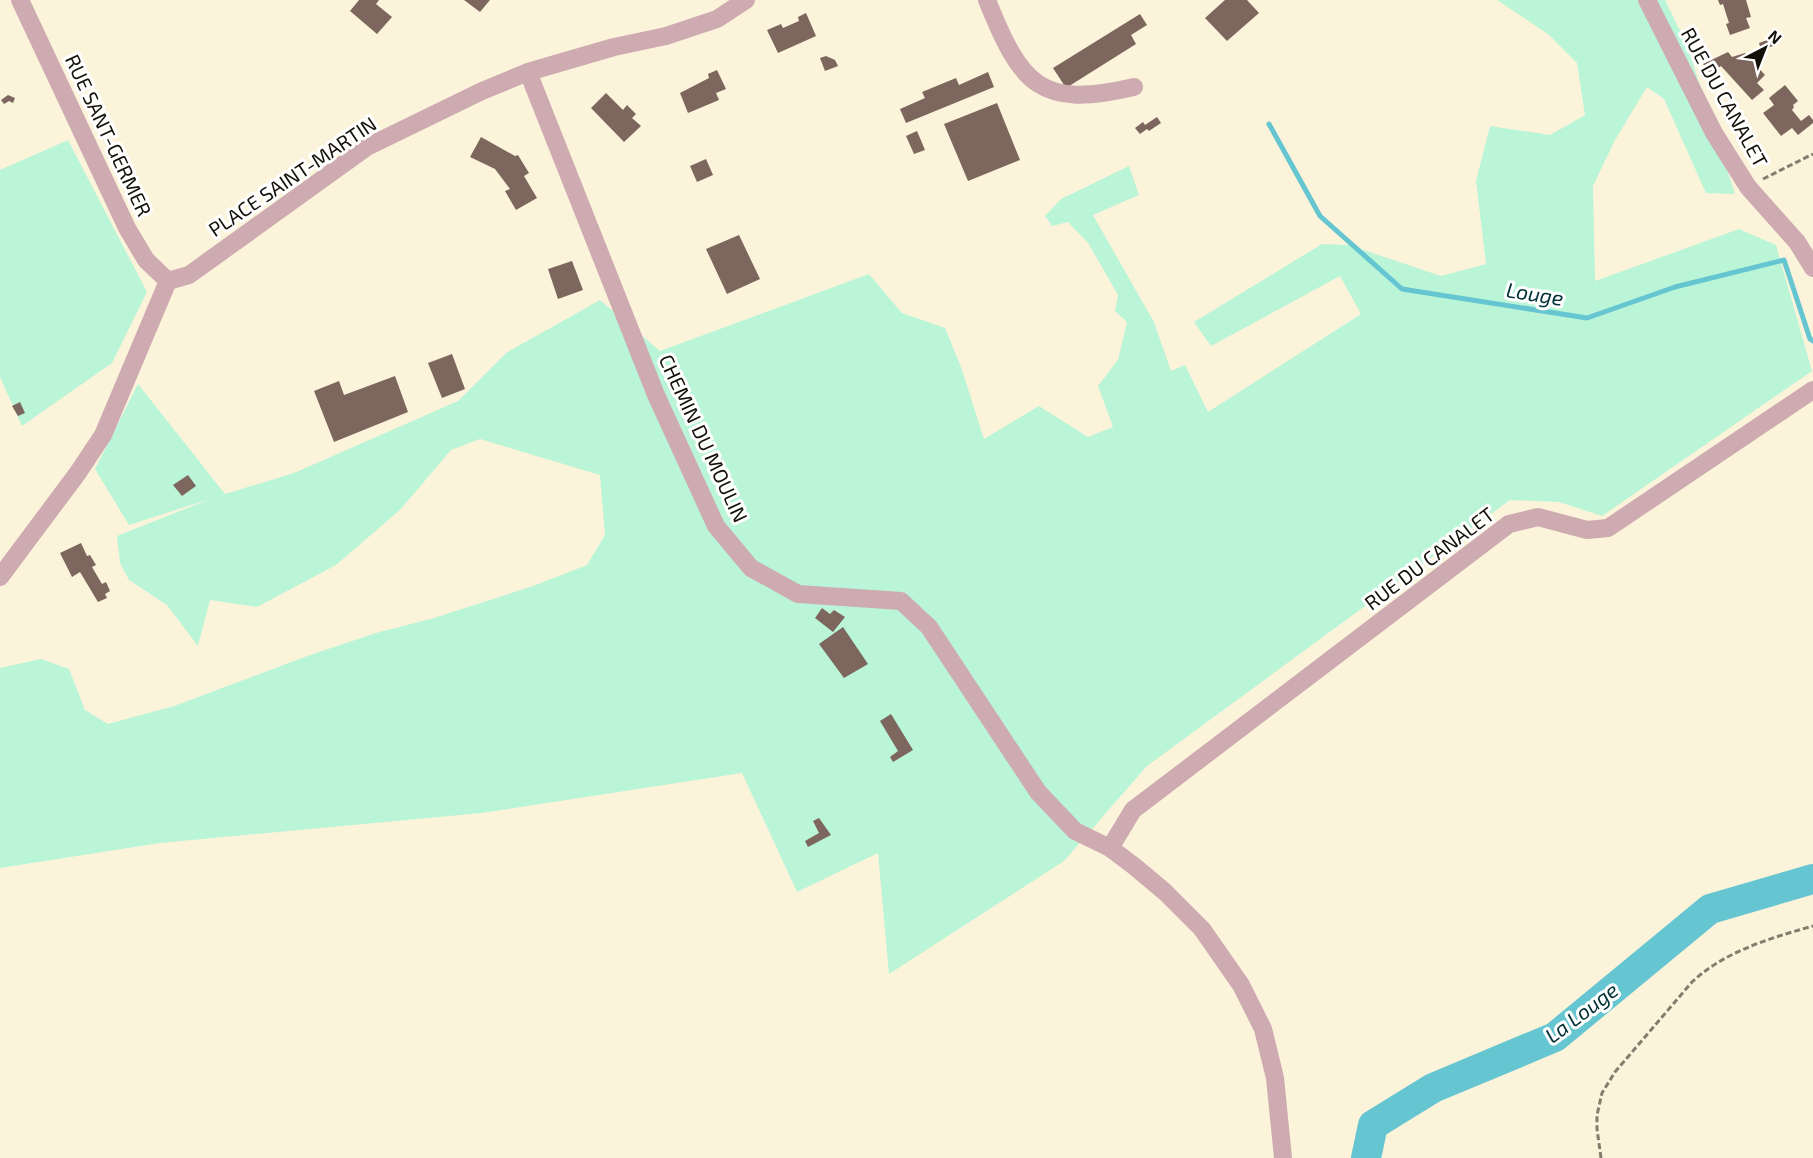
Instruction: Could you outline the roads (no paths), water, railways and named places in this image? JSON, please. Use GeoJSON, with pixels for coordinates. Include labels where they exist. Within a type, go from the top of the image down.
{"type":"FeatureCollection","features":[{"type":"Feature","properties":{"kind":"street","name":"RUE SANT-GERMER"},"geometry":{"type":"LineString","coordinates":[[20,0],[127,228],[146,260],[168,281]]}},
{"type":"Feature","properties":{"kind":"street","name":"PLACE SAINT-MARTIN"},"geometry":{"type":"LineString","coordinates":[[168,281],[189,275],[368,147],[482,91],[528,72],[697,26],[717,19],[746,0]]}},
{"type":"Feature","properties":{"kind":"street"},"geometry":{"type":"LineString","coordinates":[[987,0],[1015,59],[1026,75],[1041,87],[1057,93],[1077,96],[1103,94],[1134,87]]}},
{"type":"Feature","properties":{"kind":"street","name":"RUE DU CANALET"},"geometry":{"type":"LineString","coordinates":[[1647,0],[1714,133],[1748,187],[1797,242],[1813,268]]}},
{"type":"Feature","properties":{"kind":"street","name":"CHEMIN DU MOULIN"},"geometry":{"type":"LineString","coordinates":[[528,72],[656,395],[716,526],[752,568],[798,594],[901,601],[929,627],[1038,792],[1075,831],[1110,848],[1165,892],[1202,929],[1241,985],[1263,1029],[1275,1078],[1283,1158]]}},
{"type":"Feature","properties":{"kind":"street"},"geometry":{"type":"LineString","coordinates":[[0,577],[77,474],[103,435],[168,281]]}},
{"type":"Feature","properties":{"kind":"street","name":"RUE DU CANALET"},"geometry":{"type":"LineString","coordinates":[[1110,848],[1133,810],[1509,524],[1538,517],[1587,530],[1608,528],[1813,390]]}},
{"type":"Feature","properties":{"kind":"waterway","name":"Louge"},"geometry":{"type":"LineString","coordinates":[[1269,124],[1320,216],[1402,289],[1587,318],[1675,287],[1784,260],[1810,339],[1813,341]]}},
{"type":"Feature","properties":{"kind":"waterway","name":"La Louge"},"geometry":{"type":"LineString","coordinates":[[1366,1158],[1373,1125],[1433,1088],[1555,1037],[1710,909],[1813,879]]}}]}
